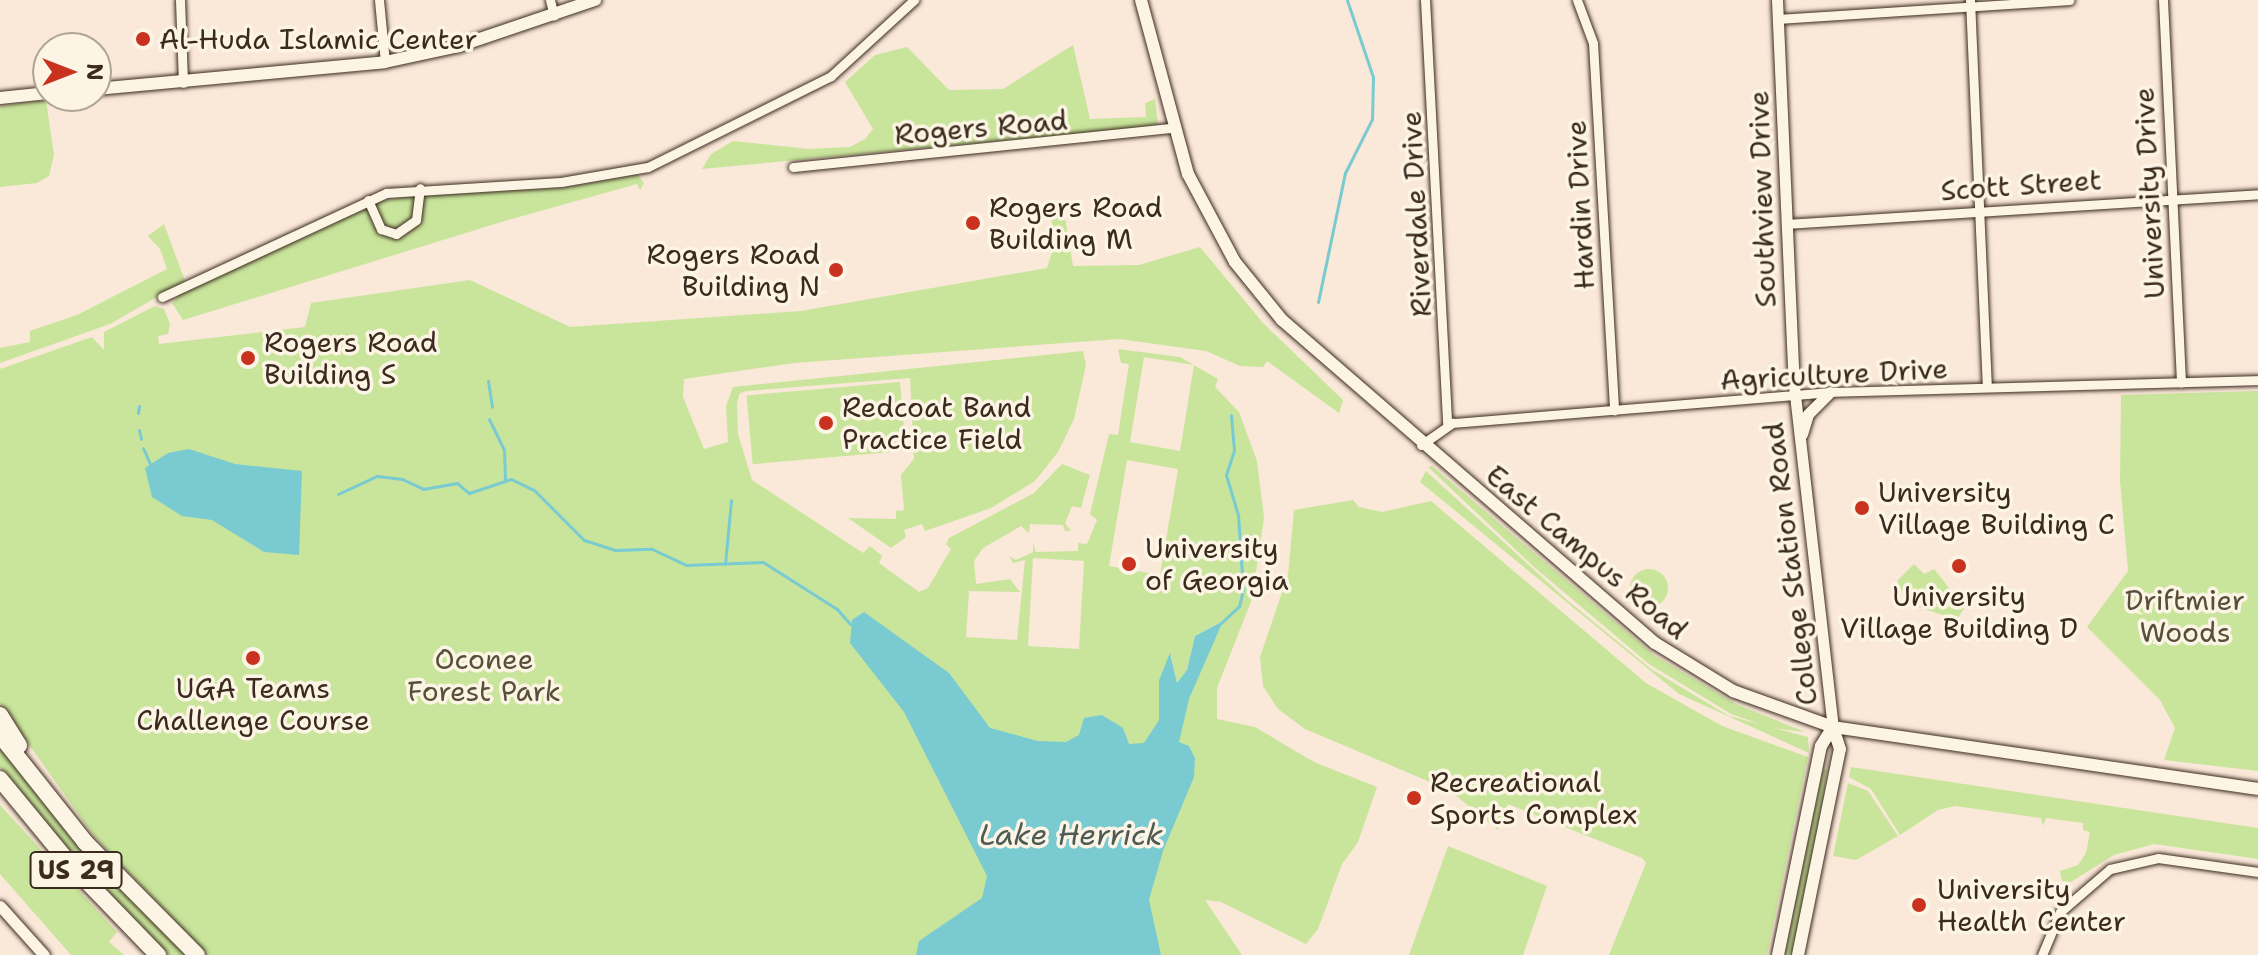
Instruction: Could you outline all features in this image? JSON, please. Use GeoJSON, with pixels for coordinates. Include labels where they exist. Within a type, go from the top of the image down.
{"type":"FeatureCollection","features":[{"type":"Feature","properties":{"kind":"highway"},"geometry":{"type":"LineString","coordinates":[[0,715],[85,842]]}},
{"type":"Feature","properties":{"kind":"highway","name":"US 29"},"geometry":{"type":"LineString","coordinates":[[0,735],[85,842],[197,955]]}},
{"type":"Feature","properties":{"kind":"highway","name":"US 29"},"geometry":{"type":"LineString","coordinates":[[0,779],[70,864],[158,955]]}},
{"type":"Feature","properties":{"kind":"main road"},"geometry":{"type":"LineString","coordinates":[[112,88],[385,62],[459,46],[595,0]]}},
{"type":"Feature","properties":{"kind":"main road","name":"East Campus Road"},"geometry":{"type":"LineString","coordinates":[[1141,0],[1173,128],[1188,174],[1241,270],[1282,320],[1421,445],[1668,652],[1733,691],[1833,727],[2258,789]]}},
{"type":"Feature","properties":{"kind":"main road"},"geometry":{"type":"LineString","coordinates":[[0,98],[32,95]]}},
{"type":"Feature","properties":{"kind":"main road","name":"College Station Road"},"geometry":{"type":"LineString","coordinates":[[1778,955],[1821,746],[1833,727]]}},
{"type":"Feature","properties":{"kind":"main road","name":"College Station Road"},"geometry":{"type":"LineString","coordinates":[[1798,955],[1840,749],[1833,727]]}},
{"type":"Feature","properties":{"kind":"street"},"geometry":{"type":"LineString","coordinates":[[180,0],[183,83]]}},
{"type":"Feature","properties":{"kind":"street"},"geometry":{"type":"LineString","coordinates":[[379,0],[385,62]]}},
{"type":"Feature","properties":{"kind":"street"},"geometry":{"type":"LineString","coordinates":[[550,0],[554,16]]}},
{"type":"Feature","properties":{"kind":"street"},"geometry":{"type":"LineString","coordinates":[[162,297],[368,200],[420,188],[561,182],[648,167],[831,76],[914,0]]}},
{"type":"Feature","properties":{"kind":"street","name":"Riverdale Drive"},"geometry":{"type":"LineString","coordinates":[[1425,0],[1447,425]]}},
{"type":"Feature","properties":{"kind":"street","name":"Hardin Drive"},"geometry":{"type":"LineString","coordinates":[[1577,0],[1593,43],[1614,410]]}},
{"type":"Feature","properties":{"kind":"street","name":"Southview Drive"},"geometry":{"type":"LineString","coordinates":[[1777,0],[1795,395]]}},
{"type":"Feature","properties":{"kind":"street"},"geometry":{"type":"LineString","coordinates":[[1778,19],[1970,4],[2069,0]]}},
{"type":"Feature","properties":{"kind":"street","name":"University Drive"},"geometry":{"type":"LineString","coordinates":[[2163,0],[2181,383]]}},
{"type":"Feature","properties":{"kind":"street"},"geometry":{"type":"LineString","coordinates":[[1970,4],[1987,387]]}},
{"type":"Feature","properties":{"kind":"street","name":"Rogers Road"},"geometry":{"type":"LineString","coordinates":[[793,167],[1173,128]]}},
{"type":"Feature","properties":{"kind":"street"},"geometry":{"type":"LineString","coordinates":[[368,200],[381,229],[396,234],[416,220],[420,188]]}},
{"type":"Feature","properties":{"kind":"street","name":"Scott Street"},"geometry":{"type":"LineString","coordinates":[[1786,224],[2258,194]]}},
{"type":"Feature","properties":{"kind":"street","name":"Agriculture Drive"},"geometry":{"type":"LineString","coordinates":[[1447,425],[1830,392],[2258,380]]}},
{"type":"Feature","properties":{"kind":"street"},"geometry":{"type":"LineString","coordinates":[[1800,439],[1808,414],[1830,392]]}},
{"type":"Feature","properties":{"kind":"street","name":"College Station Road"},"geometry":{"type":"LineString","coordinates":[[1795,395],[1833,727]]}},
{"type":"Feature","properties":{"kind":"street"},"geometry":{"type":"LineString","coordinates":[[1421,445],[1447,425]]}},
{"type":"Feature","properties":{"kind":"street"},"geometry":{"type":"LineString","coordinates":[[2042,955],[2060,912],[2110,869],[2158,858],[2258,872]]}},
{"type":"Feature","properties":{"kind":"street"},"geometry":{"type":"LineString","coordinates":[[0,906],[44,955]]}},
{"type":"Feature","properties":{"kind":"green space"},"geometry":{"type":"Polygon","coordinates":[[[1073,45],[1090,119],[1146,117],[1145,103],[1155,99],[1158,126],[702,169],[711,154],[733,141],[809,149],[850,147],[865,139],[873,129],[845,82],[875,55],[907,47],[949,90],[1003,89],[1073,45]]]}},
{"type":"Feature","properties":{"kind":"green space"},"geometry":{"type":"Polygon","coordinates":[[[32,102],[32,112],[48,112],[54,155],[49,176],[37,183],[0,187],[0,106],[32,102]]]}},
{"type":"Feature","properties":{"kind":"green space"},"geometry":{"type":"Polygon","coordinates":[[[637,174],[644,183],[640,190],[637,184],[508,220],[183,320],[172,303],[183,291],[382,201],[417,194],[567,187],[637,174]]]}},
{"type":"Feature","properties":{"kind":"green space","name":"Oconee Forest Park"},"geometry":{"type":"Polygon","coordinates":[[[1051,217],[1065,217],[1073,266],[1139,265],[1200,247],[1263,323],[1343,400],[1339,413],[1267,361],[1263,367],[1240,366],[1206,351],[1119,339],[794,363],[684,379],[683,397],[704,449],[728,442],[726,406],[733,387],[1083,351],[1086,365],[1074,419],[1058,452],[1035,481],[991,508],[925,531],[922,524],[904,530],[906,537],[891,548],[848,518],[896,519],[896,511],[904,510],[901,475],[914,459],[910,378],[747,391],[740,393],[737,403],[738,434],[752,480],[863,553],[870,546],[882,556],[879,563],[919,592],[928,588],[951,549],[946,544],[949,538],[1034,493],[1062,464],[1090,475],[1081,508],[1072,506],[1065,523],[1071,531],[1065,531],[1063,525],[1030,524],[1029,533],[1021,526],[983,548],[974,561],[976,584],[1010,579],[1020,592],[969,591],[966,637],[1017,640],[1025,560],[1013,563],[1009,556],[1016,560],[1033,552],[1033,543],[1036,552],[1078,551],[1078,543],[1087,544],[1097,520],[1090,514],[1109,434],[1118,435],[1129,364],[1121,363],[1118,349],[1180,357],[1194,365],[1218,379],[1215,387],[1239,412],[1257,461],[1264,518],[1252,599],[1217,688],[1217,719],[1255,727],[1314,762],[1377,787],[1358,842],[1342,864],[1318,929],[1306,944],[1221,902],[1205,900],[1242,955],[207,955],[94,836],[0,704],[0,369],[92,337],[104,350],[104,332],[155,306],[164,309],[170,324],[168,334],[158,336],[159,344],[305,327],[311,303],[470,280],[570,327],[801,311],[1047,268],[1055,243],[1051,217]],[[1144,357],[1130,442],[1180,451],[1194,365],[1144,357]],[[1127,460],[1109,566],[1160,575],[1178,469],[1127,460]],[[1033,558],[1028,646],[1079,649],[1084,561],[1033,558]],[[1222,621],[1195,636],[1187,670],[1177,684],[1171,655],[1159,680],[1189,699],[1222,621]]]}},
{"type":"Feature","properties":{"kind":"green space"},"geometry":{"type":"Polygon","coordinates":[[[164,224],[185,281],[110,324],[0,363],[0,348],[30,342],[30,331],[77,315],[167,269],[160,249],[148,236],[164,224]]]}},
{"type":"Feature","properties":{"kind":"green space","name":"Redcoat Band Practice Field"},"geometry":{"type":"Polygon","coordinates":[[[900,382],[906,451],[753,464],[747,395],[900,382]]]}},
{"type":"Feature","properties":{"kind":"green space","name":"Driftmier Woods"},"geometry":{"type":"Polygon","coordinates":[[[2258,391],[2258,771],[2164,760],[2175,728],[2160,700],[2087,627],[2128,571],[2120,481],[2121,395],[2258,391]]]}},
{"type":"Feature","properties":{"kind":"green space"},"geometry":{"type":"Polygon","coordinates":[[[1432,466],[1654,655],[1736,704],[1805,732],[1771,728],[1731,714],[1649,664],[1534,567],[1428,467],[1432,466]]]}},
{"type":"Feature","properties":{"kind":"green space"},"geometry":{"type":"Polygon","coordinates":[[[1426,471],[1567,600],[1651,669],[1729,716],[1808,737],[1809,753],[1679,694],[1420,482],[1426,471]]]}},
{"type":"Feature","properties":{"kind":"green space"},"geometry":{"type":"Polygon","coordinates":[[[1353,500],[1359,507],[1382,512],[1431,501],[1646,683],[1722,726],[1808,757],[1767,955],[1609,955],[1646,863],[1642,858],[1508,804],[1498,830],[1449,790],[1305,729],[1278,709],[1263,686],[1260,657],[1288,575],[1294,510],[1353,500]]]}},
{"type":"Feature","properties":{"kind":"green space"},"geometry":{"type":"Polygon","coordinates":[[[1914,564],[1924,574],[1934,569],[1939,575],[1964,608],[1957,620],[1907,603],[1897,581],[1914,564]]]}},
{"type":"Feature","properties":{"kind":"green space"},"geometry":{"type":"Polygon","coordinates":[[[1649,569],[1663,574],[1668,588],[1663,602],[1649,607],[1635,602],[1630,588],[1635,574],[1649,569]]]}},
{"type":"Feature","properties":{"kind":"green space"},"geometry":{"type":"Polygon","coordinates":[[[0,747],[81,846],[186,955],[169,955],[55,837],[0,767],[0,747]]]}},
{"type":"Feature","properties":{"kind":"green space"},"geometry":{"type":"Polygon","coordinates":[[[1851,767],[2258,828],[2258,859],[2154,844],[2114,855],[2071,882],[2062,881],[2060,871],[2078,865],[2086,853],[2090,832],[2083,830],[2083,823],[2046,818],[2043,826],[2041,818],[1955,806],[1938,810],[1900,835],[1871,789],[1849,777],[1851,767]]]}},
{"type":"Feature","properties":{"kind":"green space"},"geometry":{"type":"Polygon","coordinates":[[[1823,769],[1827,770],[1816,851],[1792,955],[1785,955],[1823,769]]]}},
{"type":"Feature","properties":{"kind":"green space"},"geometry":{"type":"Polygon","coordinates":[[[1848,783],[1868,791],[1898,836],[1856,860],[1833,856],[1848,783]]]}},
{"type":"Feature","properties":{"kind":"green space"},"geometry":{"type":"Polygon","coordinates":[[[0,805],[117,932],[109,942],[124,955],[71,955],[0,874],[0,805]]]}},
{"type":"Feature","properties":{"kind":"green space"},"geometry":{"type":"Polygon","coordinates":[[[1448,846],[1547,886],[1523,955],[1409,955],[1448,846]]]}},
{"type":"Feature","properties":{"kind":"water"},"geometry":{"type":"Polygon","coordinates":[[[189,449],[235,464],[302,471],[299,555],[264,552],[212,520],[182,516],[152,497],[145,468],[168,453],[189,449]]]}},
{"type":"Feature","properties":{"kind":"water","name":"Lake Herrick"},"geometry":{"type":"Polygon","coordinates":[[[864,612],[949,673],[990,728],[1038,741],[1066,742],[1079,735],[1084,718],[1102,715],[1123,728],[1129,744],[1144,743],[1159,720],[1159,680],[1170,653],[1177,683],[1187,670],[1195,636],[1223,621],[1189,699],[1179,742],[1189,746],[1195,758],[1194,777],[1163,851],[1149,900],[1161,955],[916,955],[919,941],[982,898],[987,876],[904,712],[850,643],[852,620],[864,612]]]}},
{"type":"Feature","properties":{"kind":"waterway"},"geometry":{"type":"LineString","coordinates":[[1318,302],[1345,173],[1372,119],[1373,77],[1347,0]]}},
{"type":"Feature","properties":{"kind":"waterway"},"geometry":{"type":"LineString","coordinates":[[488,381],[492,407]]}},
{"type":"Feature","properties":{"kind":"waterway"},"geometry":{"type":"LineString","coordinates":[[138,413],[139,406]]}},
{"type":"Feature","properties":{"kind":"waterway"},"geometry":{"type":"LineString","coordinates":[[1221,623],[1239,606],[1243,590],[1238,515],[1226,475],[1234,450],[1231,415]]}},
{"type":"Feature","properties":{"kind":"waterway"},"geometry":{"type":"LineString","coordinates":[[489,419],[504,450],[505,479]]}},
{"type":"Feature","properties":{"kind":"waterway"},"geometry":{"type":"LineString","coordinates":[[139,430],[141,439]]}},
{"type":"Feature","properties":{"kind":"waterway"},"geometry":{"type":"LineString","coordinates":[[143,448],[150,464]]}},
{"type":"Feature","properties":{"kind":"waterway"},"geometry":{"type":"LineString","coordinates":[[338,494],[377,476],[402,479],[423,489],[457,483],[469,493],[511,479],[534,490],[584,540],[615,550],[652,549],[686,565],[763,562],[837,609],[850,624]]}},
{"type":"Feature","properties":{"kind":"waterway"},"geometry":{"type":"LineString","coordinates":[[725,564],[731,500]]}},
{"type":"Feature","properties":{"kind":"place","name":"Al-Huda Islamic Center"},"geometry":{"type":"Point","coordinates":[143,39]}},
{"type":"Feature","properties":{"kind":"place","name":"Rogers Road Building M"},"geometry":{"type":"Point","coordinates":[973,223]}},
{"type":"Feature","properties":{"kind":"place","name":"Rogers Road Building N"},"geometry":{"type":"Point","coordinates":[836,270]}},
{"type":"Feature","properties":{"kind":"place","name":"Rogers Road Building S"},"geometry":{"type":"Point","coordinates":[248,358]}},
{"type":"Feature","properties":{"kind":"place","name":"Redcoat Band Practice Field"},"geometry":{"type":"Point","coordinates":[826,423]}},
{"type":"Feature","properties":{"kind":"place","name":"University Village Building C"},"geometry":{"type":"Point","coordinates":[1862,508]}},
{"type":"Feature","properties":{"kind":"place","name":"University of Georgia"},"geometry":{"type":"Point","coordinates":[1129,564]}},
{"type":"Feature","properties":{"kind":"place","name":"University Village Building D"},"geometry":{"type":"Point","coordinates":[1959,566]}},
{"type":"Feature","properties":{"kind":"place","name":"UGA Teams Challenge Course"},"geometry":{"type":"Point","coordinates":[253,658]}},
{"type":"Feature","properties":{"kind":"place","name":"Recreational Sports Complex"},"geometry":{"type":"Point","coordinates":[1414,798]}},
{"type":"Feature","properties":{"kind":"place","name":"University Health Center"},"geometry":{"type":"Point","coordinates":[1919,905]}}]}
